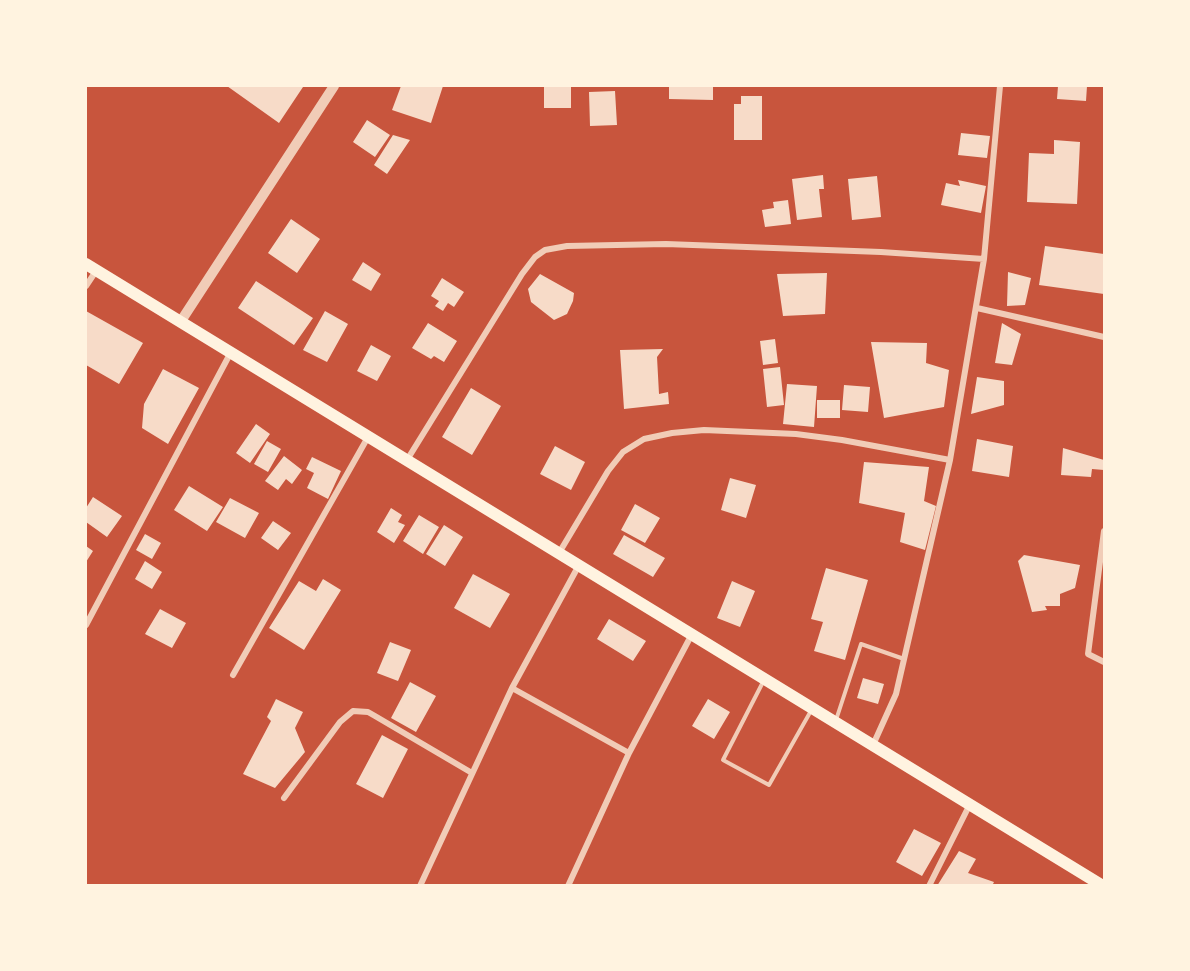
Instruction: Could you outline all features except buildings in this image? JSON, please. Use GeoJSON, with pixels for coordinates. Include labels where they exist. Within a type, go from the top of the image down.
{"type":"FeatureCollection","features":[{"type":"Feature","properties":{"kind":"main road"},"geometry":{"type":"LineString","coordinates":[[91,267],[1103,885]]}},
{"type":"Feature","properties":{"kind":"street"},"geometry":{"type":"LineString","coordinates":[[181,321],[334,86]]}},
{"type":"Feature","properties":{"kind":"street"},"geometry":{"type":"LineString","coordinates":[[872,746],[896,694],[950,460],[984,259],[1000,86]]}},
{"type":"Feature","properties":{"kind":"street"},"geometry":{"type":"LineString","coordinates":[[407,460],[522,273],[535,257],[545,250],[567,246],[666,244],[881,252],[984,259]]}},
{"type":"Feature","properties":{"kind":"street"},"geometry":{"type":"LineString","coordinates":[[86,286],[91,267]]}},
{"type":"Feature","properties":{"kind":"street"},"geometry":{"type":"LineString","coordinates":[[977,308],[1104,338]]}},
{"type":"Feature","properties":{"kind":"street"},"geometry":{"type":"LineString","coordinates":[[86,625],[231,352]]}},
{"type":"Feature","properties":{"kind":"street"},"geometry":{"type":"LineString","coordinates":[[559,553],[608,471],[623,452],[644,439],[704,430],[786,433],[842,440],[950,460]]}},
{"type":"Feature","properties":{"kind":"street"},"geometry":{"type":"LineString","coordinates":[[233,675],[368,437]]}},
{"type":"Feature","properties":{"kind":"street"},"geometry":{"type":"LineString","coordinates":[[1104,531],[1088,654],[1104,662]]}},
{"type":"Feature","properties":{"kind":"street"},"geometry":{"type":"LineString","coordinates":[[420,885],[512,688],[579,565]]}},
{"type":"Feature","properties":{"kind":"street"},"geometry":{"type":"LineString","coordinates":[[568,885],[629,753],[692,634]]}},
{"type":"Feature","properties":{"kind":"street"},"geometry":{"type":"LineString","coordinates":[[512,688],[629,753]]}},
{"type":"Feature","properties":{"kind":"street"},"geometry":{"type":"LineString","coordinates":[[284,798],[340,722],[353,711],[368,712],[472,773]]}},
{"type":"Feature","properties":{"kind":"street"},"geometry":{"type":"LineString","coordinates":[[929,885],[970,804]]}},
{"type":"Feature","properties":{"kind":"lane"},"geometry":{"type":"LineString","coordinates":[[835,723],[861,644],[904,659]]}},
{"type":"Feature","properties":{"kind":"lane"},"geometry":{"type":"LineString","coordinates":[[764,679],[723,760],[769,786],[812,708]]}}]}
